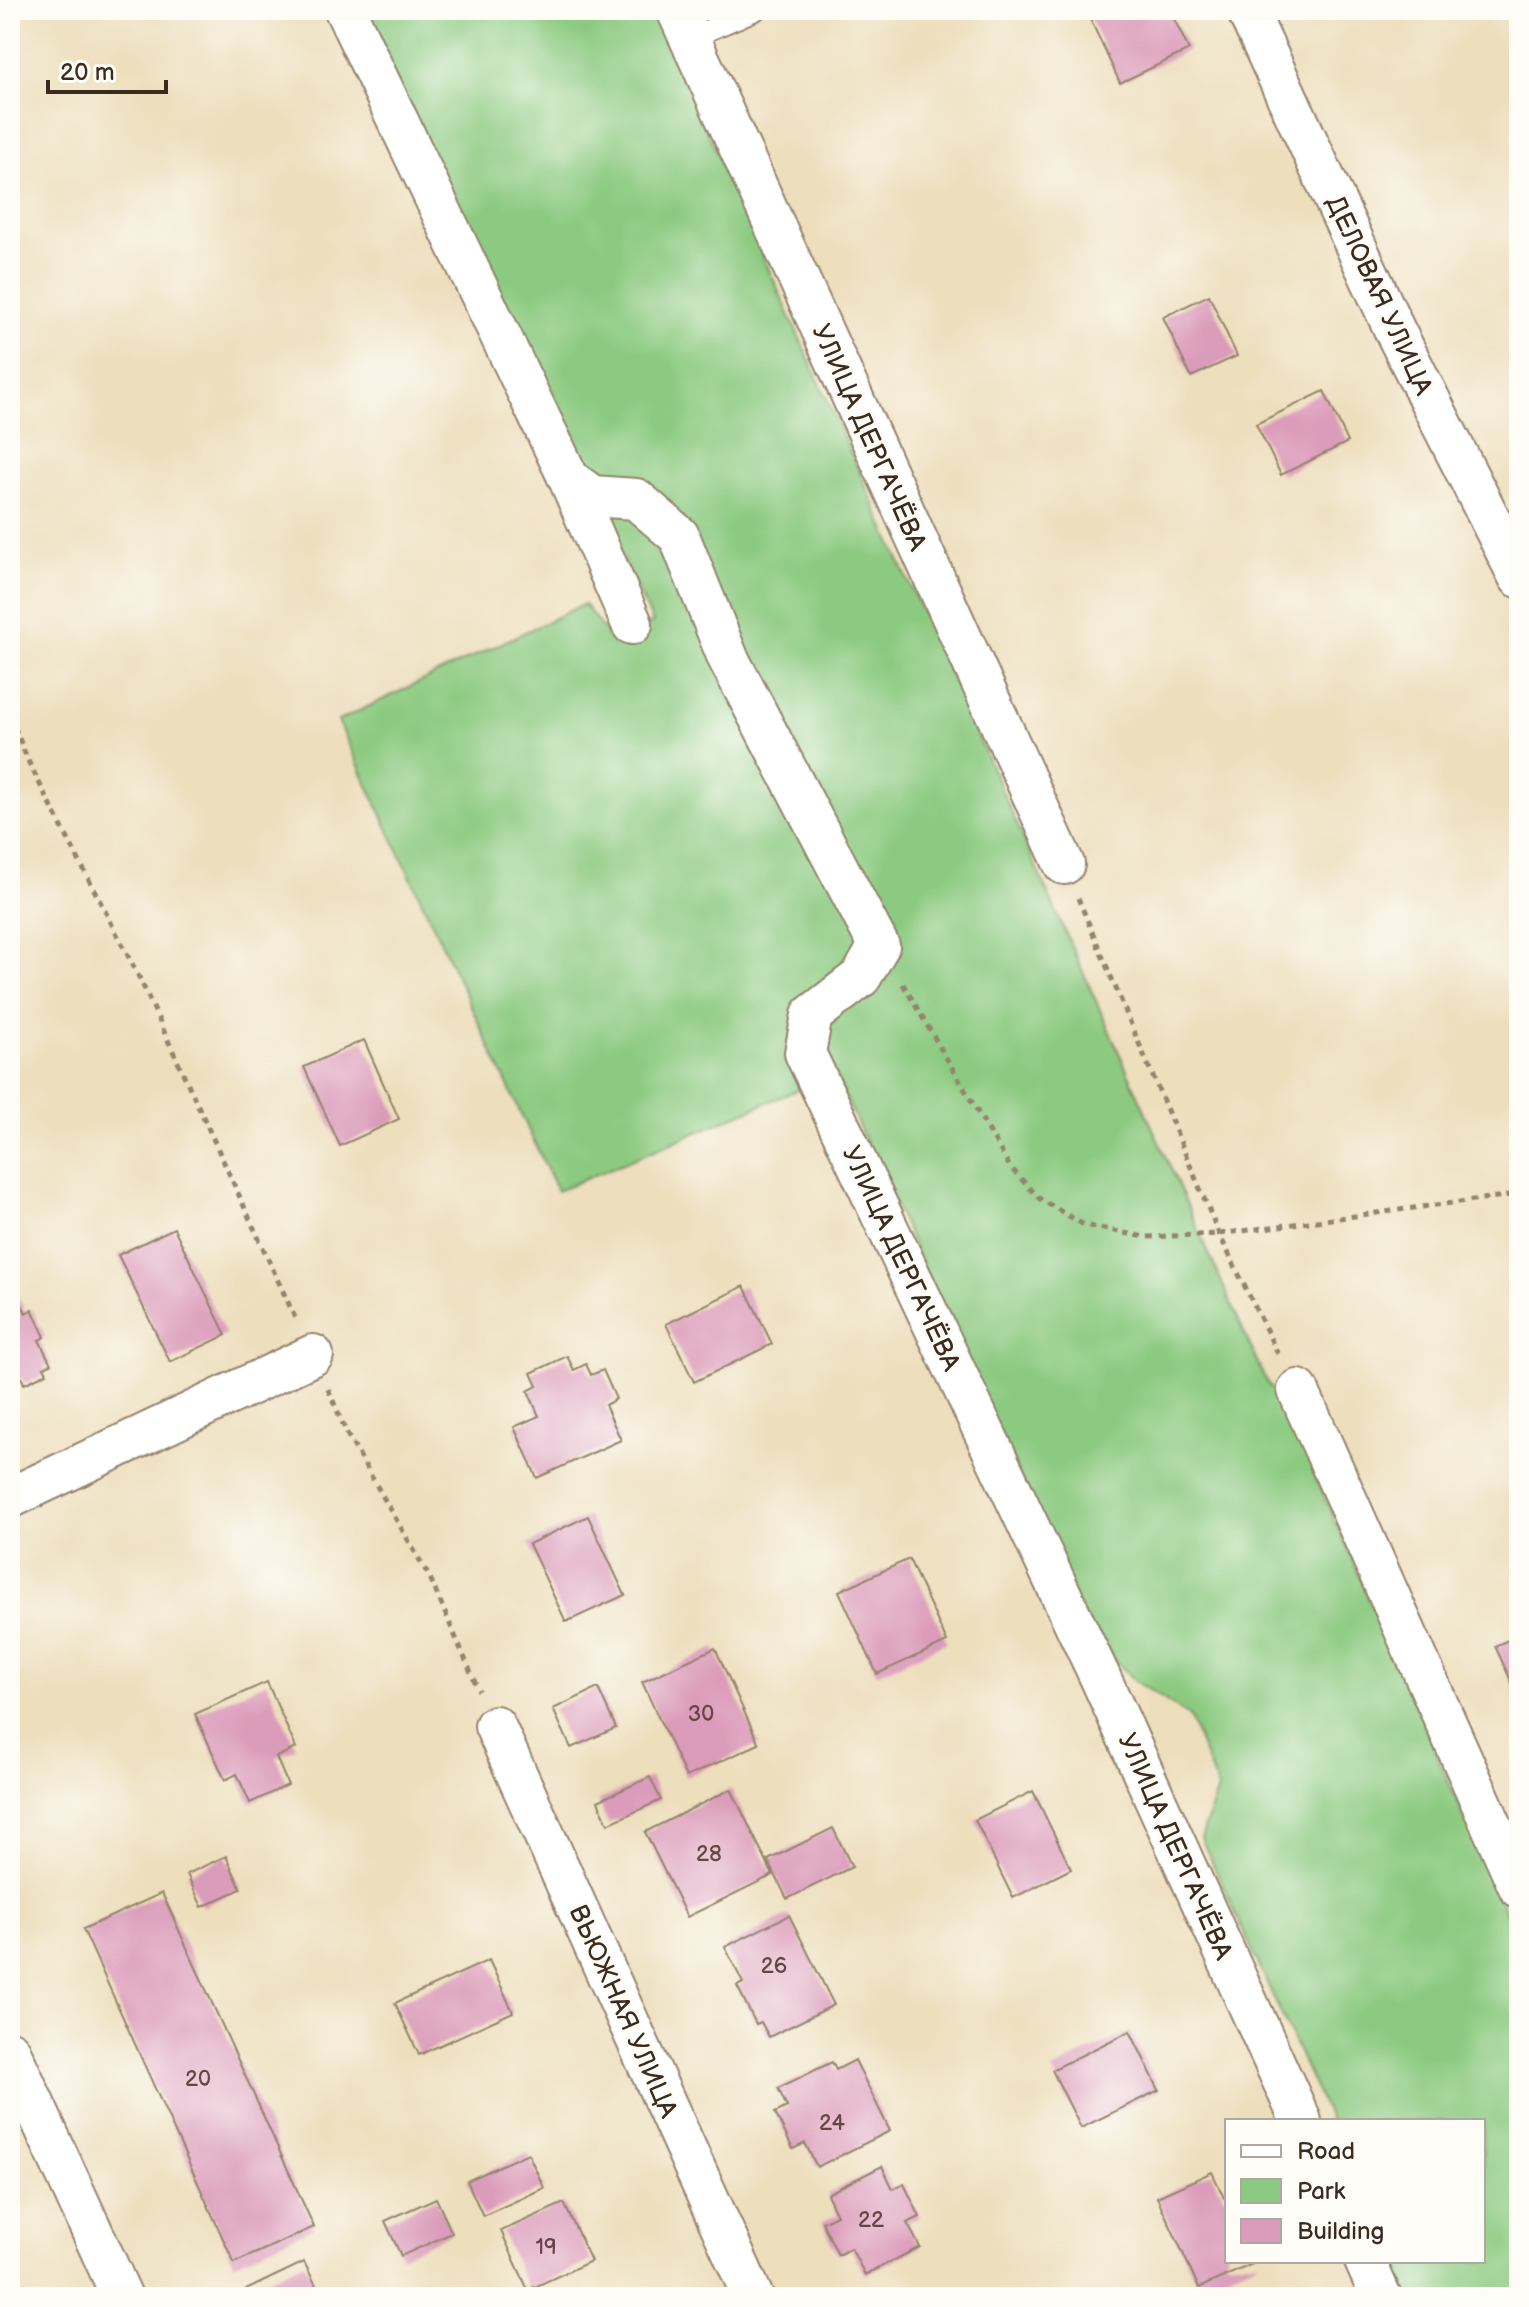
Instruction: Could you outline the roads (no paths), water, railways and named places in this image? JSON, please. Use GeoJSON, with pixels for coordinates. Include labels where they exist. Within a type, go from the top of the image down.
{"type":"FeatureCollection","features":[{"type":"Feature","properties":{"kind":"street"},"geometry":{"type":"LineString","coordinates":[[345,10],[569,479],[632,624]]}},
{"type":"Feature","properties":{"kind":"street","name":"ДЕЛОВАЯ УЛИЦА"},"geometry":{"type":"LineString","coordinates":[[1247,10],[1395,331],[1519,577]]}},
{"type":"Feature","properties":{"kind":"street","name":"УЛИЦА ДЕРГАЧЁВА"},"geometry":{"type":"LineString","coordinates":[[684,24],[1064,864]]}},
{"type":"Feature","properties":{"kind":"street","name":"УЛИЦА ДЕРГАЧЁВА"},"geometry":{"type":"LineString","coordinates":[[569,479],[592,496],[636,499],[679,536],[728,658],[879,946],[861,977],[812,1015],[805,1053],[1100,1677],[1300,2119]]}},
{"type":"Feature","properties":{"kind":"street"},"geometry":{"type":"LineString","coordinates":[[10,1498],[313,1355]]}},
{"type":"Feature","properties":{"kind":"street"},"geometry":{"type":"LineString","coordinates":[[1298,1390],[1519,1887]]}},
{"type":"Feature","properties":{"kind":"street","name":"ВЬЮЖНАЯ УЛИЦА"},"geometry":{"type":"LineString","coordinates":[[495,1726],[753,2297]]}},
{"type":"Feature","properties":{"kind":"street"},"geometry":{"type":"LineString","coordinates":[[10,2051],[122,2297]]}},
{"type":"Feature","properties":{"kind":"street"},"geometry":{"type":"LineString","coordinates":[[1366,2263],[1381,2297]]}},
{"type":"Feature","properties":{"kind":"lane"},"geometry":{"type":"LineString","coordinates":[[684,24],[755,10]]}}]}
